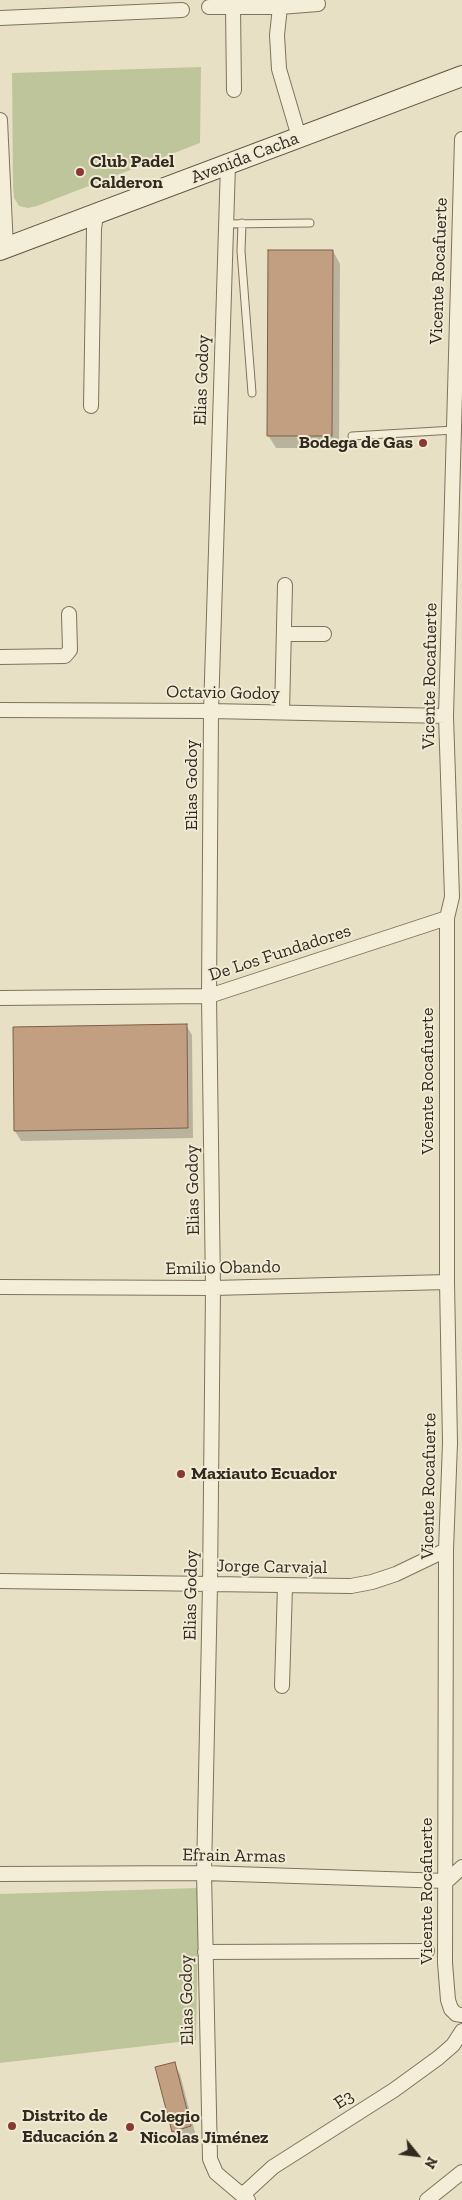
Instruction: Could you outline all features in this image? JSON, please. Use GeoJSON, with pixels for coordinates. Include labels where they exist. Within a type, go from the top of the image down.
{"type":"FeatureCollection","features":[{"type":"Feature","properties":{"kind":"street"},"geometry":{"type":"LineString","coordinates":[[209,7],[280,7],[318,4]]}},
{"type":"Feature","properties":{"kind":"street"},"geometry":{"type":"LineString","coordinates":[[233,7],[234,90]]}},
{"type":"Feature","properties":{"kind":"street"},"geometry":{"type":"LineString","coordinates":[[280,7],[277,35],[279,69],[300,137]]}},
{"type":"Feature","properties":{"kind":"street"},"geometry":{"type":"LineString","coordinates":[[0,18],[182,10]]}},
{"type":"Feature","properties":{"kind":"street","name":"Avenida Cacha"},"geometry":{"type":"LineString","coordinates":[[3,249],[462,76]]}},
{"type":"Feature","properties":{"kind":"street"},"geometry":{"type":"LineString","coordinates":[[0,120],[3,249]]}},
{"type":"Feature","properties":{"kind":"street","name":"Vicente Rocafuerte"},"geometry":{"type":"LineString","coordinates":[[462,140],[461,237],[446,716],[455,773],[457,894],[447,918],[447,1282],[450,1443],[446,1550],[447,1881],[445,1962],[448,2000],[451,2009],[456,2014],[462,2015]]}},
{"type":"Feature","properties":{"kind":"street","name":"Elias Godoy"},"geometry":{"type":"LineString","coordinates":[[228,164],[211,711],[209,996],[213,1288],[210,1585],[204,1873],[210,2159],[216,2173],[244,2197]]}},
{"type":"Feature","properties":{"kind":"street"},"geometry":{"type":"LineString","coordinates":[[91,406],[94,229],[96,214]]}},
{"type":"Feature","properties":{"kind":"street"},"geometry":{"type":"LineString","coordinates":[[282,712],[285,585]]}},
{"type":"Feature","properties":{"kind":"street"},"geometry":{"type":"LineString","coordinates":[[0,658],[65,656],[70,650],[69,614]]}},
{"type":"Feature","properties":{"kind":"street"},"geometry":{"type":"LineString","coordinates":[[284,634],[324,634]]}},
{"type":"Feature","properties":{"kind":"street","name":"Octavio Godoy"},"geometry":{"type":"LineString","coordinates":[[0,710],[211,711],[446,716]]}},
{"type":"Feature","properties":{"kind":"street","name":"De Los Fundadores"},"geometry":{"type":"LineString","coordinates":[[0,998],[209,996],[447,918]]}},
{"type":"Feature","properties":{"kind":"street","name":"Emilio Obando"},"geometry":{"type":"LineString","coordinates":[[0,1287],[213,1288],[447,1282]]}},
{"type":"Feature","properties":{"kind":"street"},"geometry":{"type":"LineString","coordinates":[[450,1443],[462,1455]]}},
{"type":"Feature","properties":{"kind":"street","name":"Jorge Carvajal"},"geometry":{"type":"LineString","coordinates":[[0,1581],[351,1586],[372,1582],[446,1550]]}},
{"type":"Feature","properties":{"kind":"street"},"geometry":{"type":"LineString","coordinates":[[282,1686],[285,1586]]}},
{"type":"Feature","properties":{"kind":"street"},"geometry":{"type":"LineString","coordinates":[[447,1881],[462,1867]]}},
{"type":"Feature","properties":{"kind":"street","name":"Efrain Armas"},"geometry":{"type":"LineString","coordinates":[[0,1874],[204,1873],[447,1881]]}},
{"type":"Feature","properties":{"kind":"street"},"geometry":{"type":"LineString","coordinates":[[205,1952],[427,1951]]}},
{"type":"Feature","properties":{"kind":"street","name":"E3"},"geometry":{"type":"LineString","coordinates":[[244,2197],[248,2190],[273,2167],[416,2074],[453,2045],[462,2030]]}},
{"type":"Feature","properties":{"kind":"street"},"geometry":{"type":"LineString","coordinates":[[427,2200],[462,2172]]}},
{"type":"Feature","properties":{"kind":"lane"},"geometry":{"type":"LineString","coordinates":[[242,223],[241,251],[252,393]]}},
{"type":"Feature","properties":{"kind":"lane"},"geometry":{"type":"LineString","coordinates":[[225,224],[310,223]]}},
{"type":"Feature","properties":{"kind":"lane"},"geometry":{"type":"LineString","coordinates":[[352,436],[454,430]]}},
{"type":"Feature","properties":{"kind":"green space"},"geometry":{"type":"Polygon","coordinates":[[[201,67],[200,143],[37,206],[28,208],[19,206],[14,198],[13,185],[12,73],[201,67]]]}},
{"type":"Feature","properties":{"kind":"green space"},"geometry":{"type":"Polygon","coordinates":[[[199,1888],[196,2040],[0,2063],[0,1894],[199,1888]]]}},
{"type":"Feature","properties":{"kind":"building"},"geometry":{"type":"Polygon","coordinates":[[[268,250],[333,250],[332,436],[267,436],[268,250]]]}},
{"type":"Feature","properties":{"kind":"building"},"geometry":{"type":"Polygon","coordinates":[[[187,1024],[188,1128],[14,1131],[13,1027],[187,1024]]]}},
{"type":"Feature","properties":{"kind":"building"},"geometry":{"type":"Polygon","coordinates":[[[175,2062],[191,2126],[172,2132],[155,2067],[175,2062]]]}},
{"type":"Feature","properties":{"kind":"place","name":"Club Padel Calderon"},"geometry":{"type":"Point","coordinates":[80,172]}},
{"type":"Feature","properties":{"kind":"place","name":"Bodega de Gas"},"geometry":{"type":"Point","coordinates":[423,443]}},
{"type":"Feature","properties":{"kind":"place","name":"Maxiauto Ecuador"},"geometry":{"type":"Point","coordinates":[181,1474]}},
{"type":"Feature","properties":{"kind":"place","name":"Distrito de Educación 2"},"geometry":{"type":"Point","coordinates":[12,2126]}},
{"type":"Feature","properties":{"kind":"place","name":"Colegio Nicolas Jiménez"},"geometry":{"type":"Point","coordinates":[130,2127]}}]}
